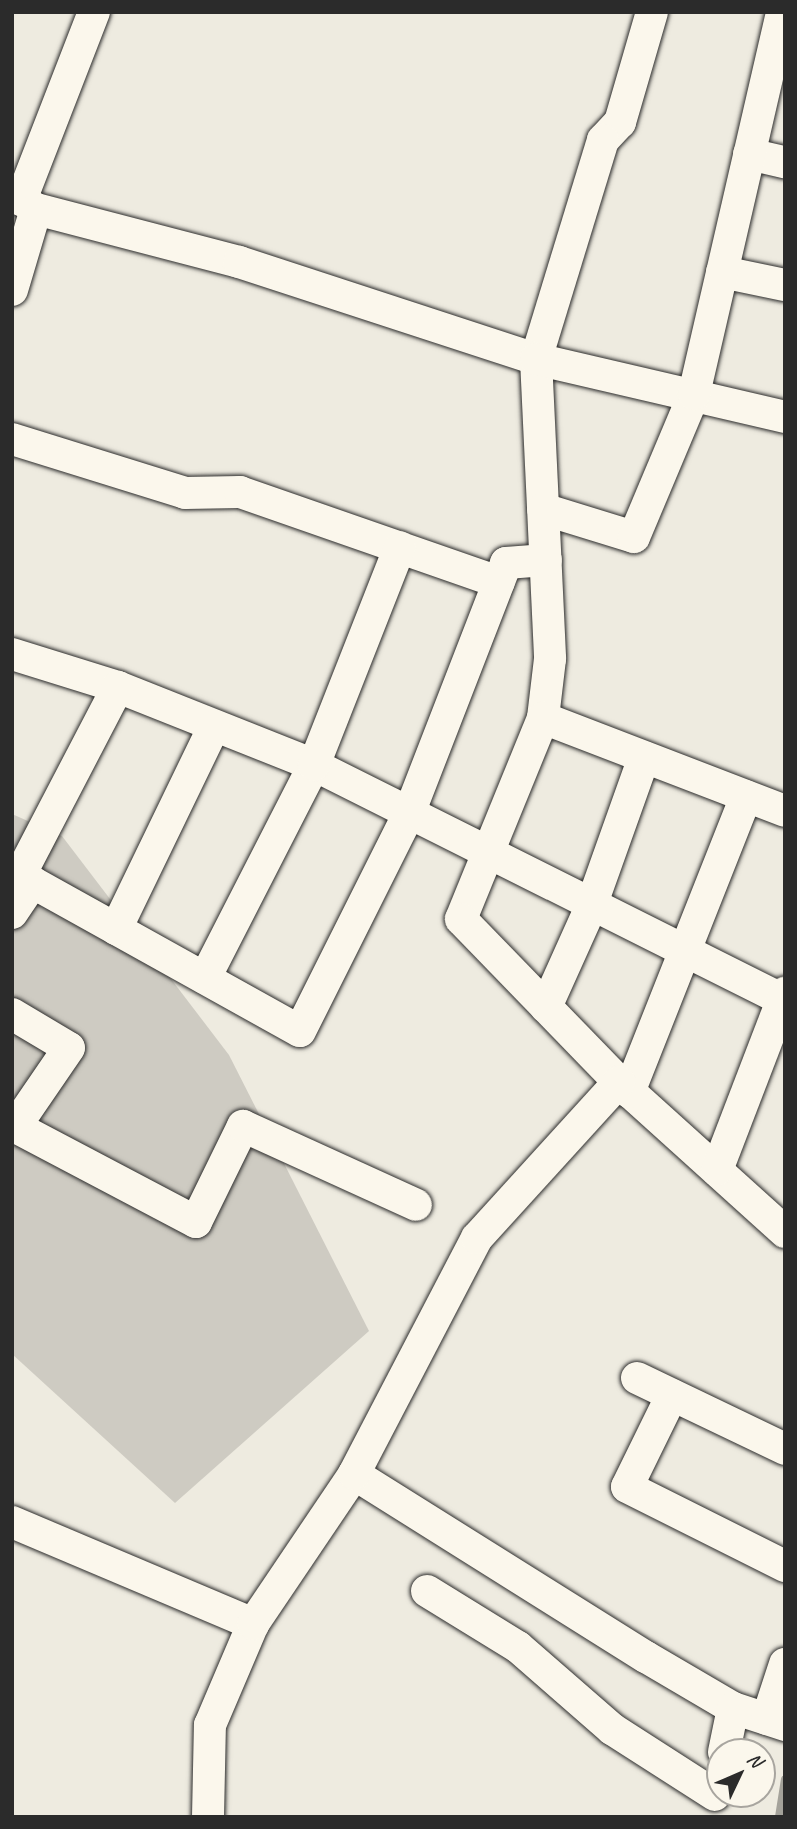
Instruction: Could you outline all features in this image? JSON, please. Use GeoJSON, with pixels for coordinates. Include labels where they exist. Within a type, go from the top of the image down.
{"type":"FeatureCollection","features":[{"type":"Feature","properties":{"kind":"street"},"geometry":{"type":"LineString","coordinates":[[12,290],[23,201],[94,12]]}},
{"type":"Feature","properties":{"kind":"street"},"geometry":{"type":"LineString","coordinates":[[652,12],[620,122],[603,140],[536,359],[550,659],[543,718],[492,851],[461,919],[624,1087],[785,1232]]}},
{"type":"Feature","properties":{"kind":"street"},"geometry":{"type":"LineString","coordinates":[[544,509],[634,537],[694,394],[749,154],[781,32]]}},
{"type":"Feature","properties":{"kind":"street"},"geometry":{"type":"LineString","coordinates":[[749,154],[785,162]]}},
{"type":"Feature","properties":{"kind":"street"},"geometry":{"type":"LineString","coordinates":[[23,201],[239,262],[536,359],[785,416]]}},
{"type":"Feature","properties":{"kind":"street"},"geometry":{"type":"LineString","coordinates":[[722,272],[785,285]]}},
{"type":"Feature","properties":{"kind":"street"},"geometry":{"type":"LineString","coordinates":[[12,439],[185,493],[240,492],[499,582]]}},
{"type":"Feature","properties":{"kind":"street"},"geometry":{"type":"LineString","coordinates":[[205,978],[314,765],[400,548]]}},
{"type":"Feature","properties":{"kind":"street"},"geometry":{"type":"LineString","coordinates":[[22,876],[300,1031],[410,811],[506,563],[546,559]]}},
{"type":"Feature","properties":{"kind":"street"},"geometry":{"type":"LineString","coordinates":[[12,655],[118,687],[314,765],[492,851],[590,909],[784,998],[717,1170]]}},
{"type":"Feature","properties":{"kind":"street"},"geometry":{"type":"LineString","coordinates":[[12,913],[22,876],[118,687]]}},
{"type":"Feature","properties":{"kind":"street"},"geometry":{"type":"LineString","coordinates":[[543,718],[785,811]]}},
{"type":"Feature","properties":{"kind":"street"},"geometry":{"type":"LineString","coordinates":[[116,929],[214,726]]}},
{"type":"Feature","properties":{"kind":"street"},"geometry":{"type":"LineString","coordinates":[[546,1007],[590,909],[644,757]]}},
{"type":"Feature","properties":{"kind":"street"},"geometry":{"type":"LineString","coordinates":[[208,1817],[209,1725],[253,1624],[354,1474],[477,1238],[624,1087],[685,953],[746,796]]}},
{"type":"Feature","properties":{"kind":"street"},"geometry":{"type":"LineString","coordinates":[[12,1014],[69,1048],[14,1126],[196,1222],[243,1126],[416,1205]]}},
{"type":"Feature","properties":{"kind":"street"},"geometry":{"type":"LineString","coordinates":[[637,1378],[785,1450]]}},
{"type":"Feature","properties":{"kind":"street"},"geometry":{"type":"LineString","coordinates":[[672,1395],[627,1487],[785,1566]]}},
{"type":"Feature","properties":{"kind":"street"},"geometry":{"type":"LineString","coordinates":[[354,1474],[733,1708],[776,1722],[785,1664]]}},
{"type":"Feature","properties":{"kind":"street"},"geometry":{"type":"LineString","coordinates":[[12,1521],[253,1624]]}},
{"type":"Feature","properties":{"kind":"street"},"geometry":{"type":"LineString","coordinates":[[427,1591],[518,1647],[612,1730],[706,1788]]}},
{"type":"Feature","properties":{"kind":"street"},"geometry":{"type":"LineString","coordinates":[[727,1738],[733,1708]]}},
{"type":"Feature","properties":{"kind":"shaded area"},"geometry":{"type":"Polygon","coordinates":[[[12,814],[62,836],[229,1055],[369,1331],[175,1503],[12,1354],[12,814]]]}},
{"type":"Feature","properties":{"kind":"waterway"},"geometry":{"type":"LineString","coordinates":[[779,1817],[785,1779]]}}]}
